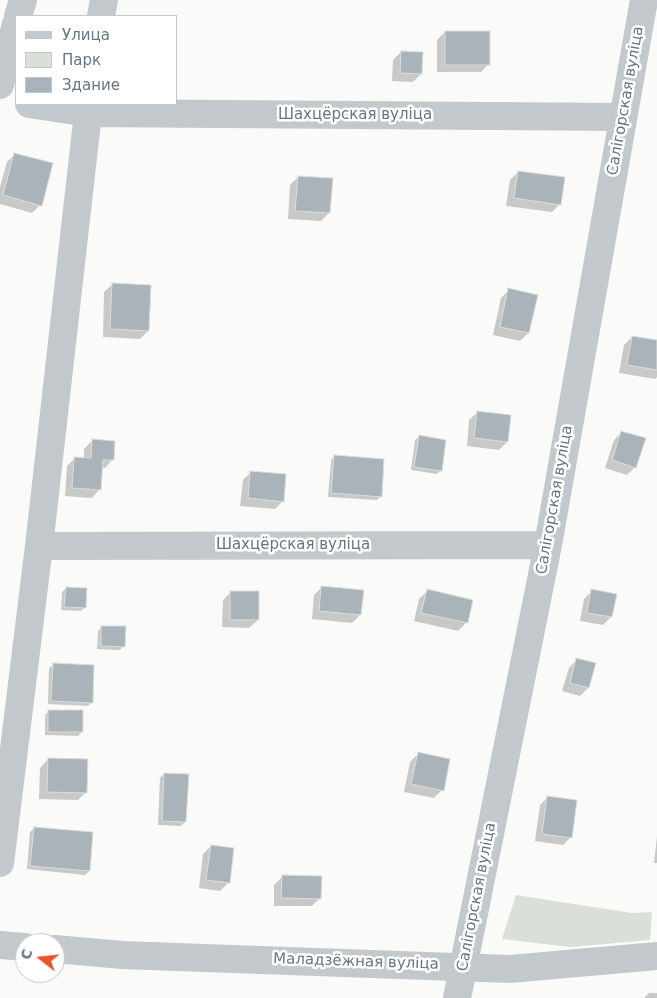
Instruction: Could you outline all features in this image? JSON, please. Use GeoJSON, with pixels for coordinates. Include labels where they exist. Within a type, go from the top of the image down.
{"type":"FeatureCollection","features":[{"type":"Feature","properties":{"kind":"street"},"geometry":{"type":"LineString","coordinates":[[18,15],[23,0]]}},
{"type":"Feature","properties":{"kind":"street"},"geometry":{"type":"LineString","coordinates":[[101,15],[104,0]]}},
{"type":"Feature","properties":{"kind":"street","name":"Салігорская вуліца"},"geometry":{"type":"LineString","coordinates":[[457,998],[548,545],[644,0]]}},
{"type":"Feature","properties":{"kind":"street"},"geometry":{"type":"LineString","coordinates":[[0,84],[15,28]]}},
{"type":"Feature","properties":{"kind":"street"},"geometry":{"type":"LineString","coordinates":[[0,99],[15,102]]}},
{"type":"Feature","properties":{"kind":"street","name":"Шахцёрская вуліца"},"geometry":{"type":"LineString","coordinates":[[44,105],[88,108],[623,117]]}},
{"type":"Feature","properties":{"kind":"street"},"geometry":{"type":"LineString","coordinates":[[0,863],[39,546],[88,108]]}},
{"type":"Feature","properties":{"kind":"street","name":"Шахцёрская вуліца"},"geometry":{"type":"LineString","coordinates":[[39,546],[548,545]]}},
{"type":"Feature","properties":{"kind":"street"},"geometry":{"type":"LineString","coordinates":[[0,945],[15,946]]}},
{"type":"Feature","properties":{"kind":"street","name":"Маладзёжная вуліца"},"geometry":{"type":"LineString","coordinates":[[65,950],[122,955],[510,969],[657,956]]}},
{"type":"Feature","properties":{"kind":"green space"},"geometry":{"type":"Polygon","coordinates":[[[516,895],[632,913],[652,912],[650,940],[570,947],[502,939],[516,895]]]}},
{"type":"Feature","properties":{"kind":"building"},"geometry":{"type":"Polygon","coordinates":[[[445,31],[490,31],[490,65],[445,65],[445,31]]]}},
{"type":"Feature","properties":{"kind":"building"},"geometry":{"type":"Polygon","coordinates":[[[401,51],[423,52],[422,74],[400,73],[401,51]]]}},
{"type":"Feature","properties":{"kind":"building"},"geometry":{"type":"Polygon","coordinates":[[[14,153],[53,163],[42,206],[3,195],[14,153]]]}},
{"type":"Feature","properties":{"kind":"building"},"geometry":{"type":"Polygon","coordinates":[[[518,171],[565,177],[561,205],[514,198],[518,171]]]}},
{"type":"Feature","properties":{"kind":"building"},"geometry":{"type":"Polygon","coordinates":[[[298,176],[333,178],[330,213],[295,211],[298,176]]]}},
{"type":"Feature","properties":{"kind":"building"},"geometry":{"type":"Polygon","coordinates":[[[112,283],[151,285],[149,331],[110,329],[112,283]]]}},
{"type":"Feature","properties":{"kind":"building"},"geometry":{"type":"Polygon","coordinates":[[[508,288],[538,295],[529,333],[500,327],[508,288]]]}},
{"type":"Feature","properties":{"kind":"building"},"geometry":{"type":"Polygon","coordinates":[[[632,336],[657,340],[657,370],[627,365],[632,336]]]}},
{"type":"Feature","properties":{"kind":"building"},"geometry":{"type":"Polygon","coordinates":[[[477,411],[511,415],[508,442],[474,438],[477,411]]]}},
{"type":"Feature","properties":{"kind":"building"},"geometry":{"type":"Polygon","coordinates":[[[621,431],[646,438],[636,468],[612,460],[621,431]]]}},
{"type":"Feature","properties":{"kind":"building"},"geometry":{"type":"Polygon","coordinates":[[[419,435],[446,440],[442,471],[414,467],[419,435]]]}},
{"type":"Feature","properties":{"kind":"building"},"geometry":{"type":"Polygon","coordinates":[[[92,439],[115,441],[114,460],[103,460],[101,490],[72,488],[74,457],[91,458],[92,439]]]}},
{"type":"Feature","properties":{"kind":"building"},"geometry":{"type":"Polygon","coordinates":[[[334,455],[384,459],[382,497],[331,493],[334,455]]]}},
{"type":"Feature","properties":{"kind":"building"},"geometry":{"type":"Polygon","coordinates":[[[250,471],[286,474],[284,502],[248,498],[250,471]]]}},
{"type":"Feature","properties":{"kind":"building"},"geometry":{"type":"Polygon","coordinates":[[[321,586],[364,590],[361,615],[319,611],[321,586]]]}},
{"type":"Feature","properties":{"kind":"building"},"geometry":{"type":"Polygon","coordinates":[[[66,587],[87,588],[86,608],[64,607],[66,587]]]}},
{"type":"Feature","properties":{"kind":"building"},"geometry":{"type":"Polygon","coordinates":[[[427,589],[473,600],[468,623],[421,613],[427,589]]]}},
{"type":"Feature","properties":{"kind":"building"},"geometry":{"type":"Polygon","coordinates":[[[591,589],[617,594],[612,617],[587,613],[591,589]]]}},
{"type":"Feature","properties":{"kind":"building"},"geometry":{"type":"Polygon","coordinates":[[[230,591],[259,591],[259,620],[230,620],[230,591]]]}},
{"type":"Feature","properties":{"kind":"building"},"geometry":{"type":"Polygon","coordinates":[[[101,626],[126,626],[125,647],[101,646],[101,626]]]}},
{"type":"Feature","properties":{"kind":"building"},"geometry":{"type":"Polygon","coordinates":[[[576,658],[596,663],[589,688],[570,683],[576,658]]]}},
{"type":"Feature","properties":{"kind":"building"},"geometry":{"type":"Polygon","coordinates":[[[53,663],[94,665],[93,703],[51,701],[53,663]]]}},
{"type":"Feature","properties":{"kind":"building"},"geometry":{"type":"Polygon","coordinates":[[[48,710],[83,710],[83,732],[48,732],[48,710]]]}},
{"type":"Feature","properties":{"kind":"building"},"geometry":{"type":"Polygon","coordinates":[[[418,752],[450,759],[444,791],[411,784],[418,752]]]}},
{"type":"Feature","properties":{"kind":"building"},"geometry":{"type":"Polygon","coordinates":[[[48,758],[88,759],[87,793],[47,792],[48,758]]]}},
{"type":"Feature","properties":{"kind":"building"},"geometry":{"type":"Polygon","coordinates":[[[164,773],[189,774],[186,822],[162,821],[164,773]]]}},
{"type":"Feature","properties":{"kind":"building"},"geometry":{"type":"Polygon","coordinates":[[[547,796],[577,800],[572,838],[542,834],[547,796]]]}},
{"type":"Feature","properties":{"kind":"building"},"geometry":{"type":"Polygon","coordinates":[[[34,827],[93,832],[90,871],[30,866],[34,827]]]}},
{"type":"Feature","properties":{"kind":"building"},"geometry":{"type":"Polygon","coordinates":[[[211,845],[234,848],[230,883],[206,880],[211,845]]]}},
{"type":"Feature","properties":{"kind":"building"},"geometry":{"type":"Polygon","coordinates":[[[282,875],[322,876],[321,899],[281,898],[282,875]]]}}]}
